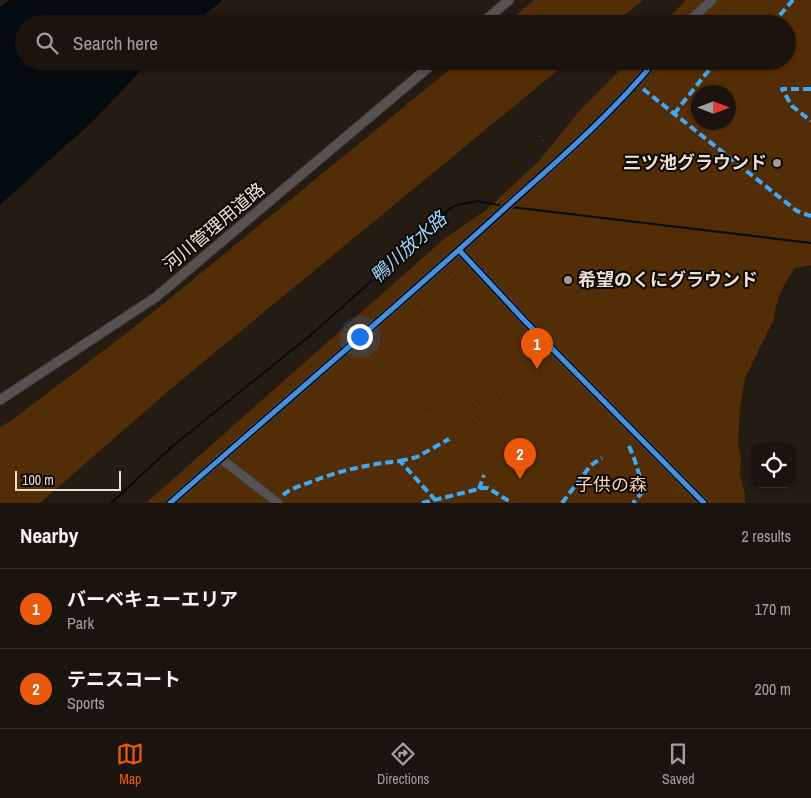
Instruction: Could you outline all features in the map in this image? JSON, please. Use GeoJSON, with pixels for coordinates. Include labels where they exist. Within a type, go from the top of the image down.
{"type":"FeatureCollection","features":[{"type":"Feature","properties":{"kind":"street"},"geometry":{"type":"LineString","coordinates":[[492,15],[509,0]]}},
{"type":"Feature","properties":{"kind":"street"},"geometry":{"type":"LineString","coordinates":[[696,15],[712,0]]}},
{"type":"Feature","properties":{"kind":"street","name":"河川管理用道路"},"geometry":{"type":"LineString","coordinates":[[0,400],[156,297],[425,70]]}},
{"type":"Feature","properties":{"kind":"street"},"geometry":{"type":"LineString","coordinates":[[170,503],[521,194],[622,99],[646,70]]}},
{"type":"Feature","properties":{"kind":"street"},"geometry":{"type":"LineString","coordinates":[[459,250],[524,320],[704,503]]}},
{"type":"Feature","properties":{"kind":"street"},"geometry":{"type":"LineString","coordinates":[[220,458],[278,503]]}},
{"type":"Feature","properties":{"kind":"path"},"geometry":{"type":"LineString","coordinates":[[726,15],[742,0]]}},
{"type":"Feature","properties":{"kind":"path"},"geometry":{"type":"LineString","coordinates":[[540,136],[558,159]]}},
{"type":"Feature","properties":{"kind":"path"},"geometry":{"type":"LineString","coordinates":[[368,357],[468,260]]}},
{"type":"Feature","properties":{"kind":"path"},"geometry":{"type":"LineString","coordinates":[[416,311],[450,346]]}},
{"type":"Feature","properties":{"kind":"path"},"geometry":{"type":"LineString","coordinates":[[467,314],[499,346],[530,377],[482,426],[417,362],[467,314]]}},
{"type":"Feature","properties":{"kind":"path"},"geometry":{"type":"LineString","coordinates":[[492,353],[524,320]]}},
{"type":"Feature","properties":{"kind":"path"},"geometry":{"type":"LineString","coordinates":[[468,329],[516,376],[482,411],[434,363],[450,346],[468,329]]}},
{"type":"Feature","properties":{"kind":"path"},"geometry":{"type":"LineString","coordinates":[[358,345],[486,477],[583,380]]}},
{"type":"Feature","properties":{"kind":"path"},"geometry":{"type":"LineString","coordinates":[[428,417],[458,386]]}},
{"type":"Feature","properties":{"kind":"path"},"geometry":{"type":"LineString","coordinates":[[499,394],[533,430]]}},
{"type":"Feature","properties":{"kind":"green space"},"geometry":{"type":"Polygon","coordinates":[[[534,0],[643,0],[625,15],[516,15],[534,0]]]}},
{"type":"Feature","properties":{"kind":"green space","name":"子供の森"},"geometry":{"type":"Polygon","coordinates":[[[686,0],[811,0],[811,265],[795,268],[787,280],[778,299],[774,319],[745,378],[740,408],[738,443],[741,461],[740,474],[745,494],[745,503],[146,503],[444,239],[486,210],[538,162],[581,109],[620,70],[796,70],[796,15],[672,15],[686,0]]]}},
{"type":"Feature","properties":{"kind":"green space"},"geometry":{"type":"Polygon","coordinates":[[[449,70],[558,70],[173,387],[40,503],[0,503],[0,427],[12,420],[141,322],[449,70]]]}},
{"type":"Feature","properties":{"kind":"shaded area"},"geometry":{"type":"Polygon","coordinates":[[[9,0],[223,0],[204,15],[15,15],[15,70],[141,70],[93,121],[0,205],[0,7],[9,0]]]}},
{"type":"Feature","properties":{"kind":"waterway","name":"鴨川放水路"},"geometry":{"type":"LineString","coordinates":[[111,503],[174,445],[307,338],[402,253],[440,216],[454,206],[477,201],[504,206]]}},
{"type":"Feature","properties":{"kind":"waterway","name":"鴨川放水路"},"geometry":{"type":"LineString","coordinates":[[511,207],[811,243]]}},
{"type":"Feature","properties":{"kind":"marked path"},"geometry":{"type":"LineString","coordinates":[[780,15],[793,0]]}},
{"type":"Feature","properties":{"kind":"marked path"},"geometry":{"type":"LineString","coordinates":[[674,114],[709,70]]}},
{"type":"Feature","properties":{"kind":"marked path"},"geometry":{"type":"LineString","coordinates":[[643,89],[797,211],[811,216]]}},
{"type":"Feature","properties":{"kind":"marked path"},"geometry":{"type":"LineString","coordinates":[[811,89],[782,89],[792,106],[811,121]]}},
{"type":"Feature","properties":{"kind":"marked path"},"geometry":{"type":"LineString","coordinates":[[400,461],[417,457],[449,439]]}},
{"type":"Feature","properties":{"kind":"marked path"},"geometry":{"type":"LineString","coordinates":[[629,446],[644,490],[633,503]]}},
{"type":"Feature","properties":{"kind":"marked path"},"geometry":{"type":"LineString","coordinates":[[562,503],[591,465],[602,458]]}},
{"type":"Feature","properties":{"kind":"marked path"},"geometry":{"type":"LineString","coordinates":[[283,495],[298,487],[342,472],[365,466],[400,461],[438,503]]}},
{"type":"Feature","properties":{"kind":"marked path"},"geometry":{"type":"LineString","coordinates":[[479,489],[484,475]]}},
{"type":"Feature","properties":{"kind":"marked path"},"geometry":{"type":"LineString","coordinates":[[422,503],[483,488],[488,488],[512,503]]}},
{"type":"Feature","properties":{"kind":"cycle path"},"geometry":{"type":"LineString","coordinates":[[170,503],[563,156],[620,101],[647,70]]}},
{"type":"Feature","properties":{"kind":"cycle path"},"geometry":{"type":"LineString","coordinates":[[459,250],[524,320],[704,503]]}},
{"type":"Feature","properties":{"kind":"place","name":"三ツ池グラウンド"},"geometry":{"type":"Point","coordinates":[777,163]}},
{"type":"Feature","properties":{"kind":"place","name":"希望のくにグラウンド"},"geometry":{"type":"Point","coordinates":[568,280]}},
{"type":"Feature","properties":{"kind":"place","name":"バーベキューエリア"},"geometry":{"type":"Point","coordinates":[537,369]}},
{"type":"Feature","properties":{"kind":"place","name":"テニスコート"},"geometry":{"type":"Point","coordinates":[520,479]}}]}
